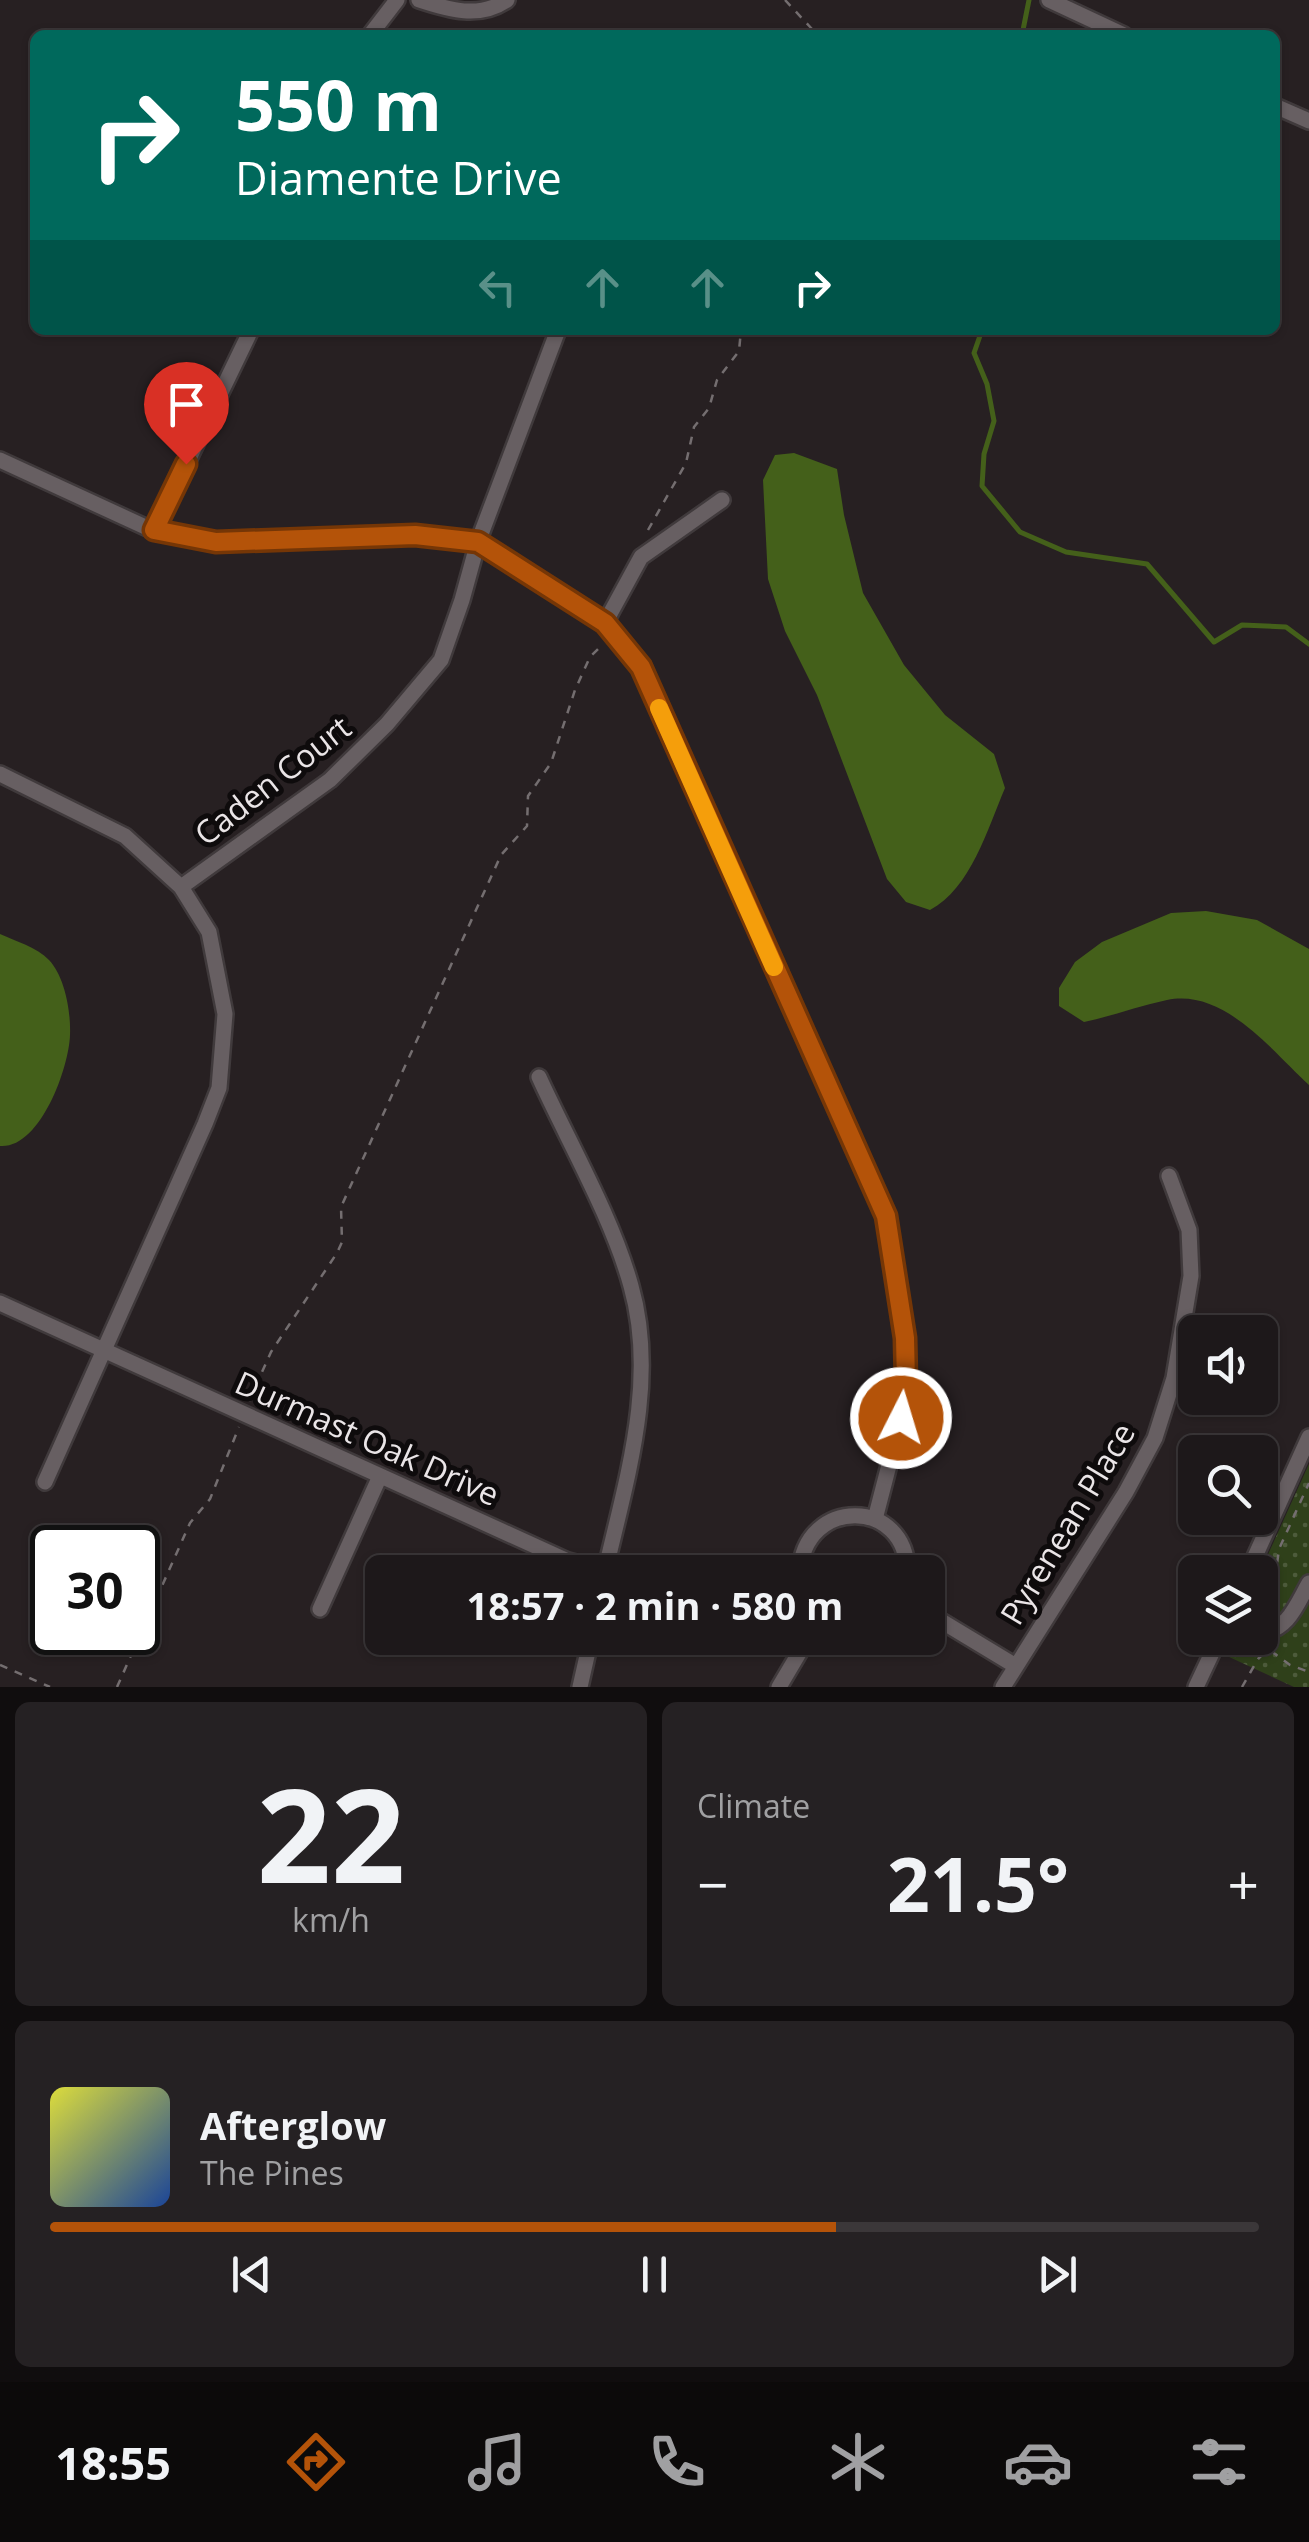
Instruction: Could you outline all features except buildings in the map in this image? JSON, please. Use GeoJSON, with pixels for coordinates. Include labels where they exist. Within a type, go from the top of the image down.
{"type":"FeatureCollection","features":[{"type":"Feature","properties":{"kind":"street"},"geometry":{"type":"LineString","coordinates":[[374,30],[397,0]]}},
{"type":"Feature","properties":{"kind":"street"},"geometry":{"type":"LineString","coordinates":[[419,0],[474,13],[493,10],[508,0]]}},
{"type":"Feature","properties":{"kind":"street"},"geometry":{"type":"LineString","coordinates":[[1050,0],[1113,30]]}},
{"type":"Feature","properties":{"kind":"street"},"geometry":{"type":"LineString","coordinates":[[1280,108],[1309,122]]}},
{"type":"Feature","properties":{"kind":"street"},"geometry":{"type":"LineString","coordinates":[[154,530],[249,335]]}},
{"type":"Feature","properties":{"kind":"street","name":"Caden Court"},"geometry":{"type":"LineString","coordinates":[[181,888],[330,780],[387,724],[441,660],[478,542],[556,335]]}},
{"type":"Feature","properties":{"kind":"street"},"geometry":{"type":"LineString","coordinates":[[0,460],[154,530],[216,542],[415,535],[478,542],[609,628],[641,667],[886,1216],[905,1338],[906,1382],[901,1418],[875,1519]]}},
{"type":"Feature","properties":{"kind":"street"},"geometry":{"type":"LineString","coordinates":[[609,628],[641,557],[722,500]]}},
{"type":"Feature","properties":{"kind":"street"},"geometry":{"type":"LineString","coordinates":[[0,774],[125,836],[181,888],[209,932],[226,1014],[219,1088],[45,1482]]}},
{"type":"Feature","properties":{"kind":"street"},"geometry":{"type":"LineString","coordinates":[[539,1077],[617,1246],[632,1289],[640,1346],[641,1397],[611,1555]]}},
{"type":"Feature","properties":{"kind":"street","name":"Pyrenean Place"},"geometry":{"type":"LineString","coordinates":[[1003,1687],[1126,1492],[1154,1438],[1174,1378],[1191,1276],[1189,1230],[1169,1176]]}},
{"type":"Feature","properties":{"kind":"street","name":"Durmast Oak Drive"},"geometry":{"type":"LineString","coordinates":[[0,1304],[555,1555]]}},
{"type":"Feature","properties":{"kind":"street"},"geometry":{"type":"LineString","coordinates":[[1256,1555],[1309,1438]]}},
{"type":"Feature","properties":{"kind":"street"},"geometry":{"type":"LineString","coordinates":[[320,1609],[380,1476]]}},
{"type":"Feature","properties":{"kind":"street"},"geometry":{"type":"LineString","coordinates":[[803,1555],[817,1529],[844,1516],[875,1519],[899,1538],[906,1555]]}},
{"type":"Feature","properties":{"kind":"street"},"geometry":{"type":"LineString","coordinates":[[1278,1626],[1289,1620],[1309,1582]]}},
{"type":"Feature","properties":{"kind":"street"},"geometry":{"type":"LineString","coordinates":[[945,1624],[1014,1665]]}},
{"type":"Feature","properties":{"kind":"street"},"geometry":{"type":"LineString","coordinates":[[580,1687],[587,1655]]}},
{"type":"Feature","properties":{"kind":"street"},"geometry":{"type":"LineString","coordinates":[[779,1687],[798,1655]]}},
{"type":"Feature","properties":{"kind":"street"},"geometry":{"type":"LineString","coordinates":[[1196,1687],[1211,1655]]}},
{"type":"Feature","properties":{"kind":"path"},"geometry":{"type":"LineString","coordinates":[[785,0],[812,30]]}},
{"type":"Feature","properties":{"kind":"path"},"geometry":{"type":"LineString","coordinates":[[642,542],[686,463],[694,427],[709,408],[718,380],[739,351],[741,335]]}},
{"type":"Feature","properties":{"kind":"path"},"geometry":{"type":"LineString","coordinates":[[116,1687],[190,1523],[210,1499],[271,1352],[306,1294],[331,1265],[342,1242],[341,1207],[501,855],[527,826],[528,796],[551,763],[590,657],[609,628]]}},
{"type":"Feature","properties":{"kind":"path"},"geometry":{"type":"LineString","coordinates":[[1278,1555],[1309,1483]]}},
{"type":"Feature","properties":{"kind":"path"},"geometry":{"type":"LineString","coordinates":[[1242,1687],[1263,1655]]}},
{"type":"Feature","properties":{"kind":"path"},"geometry":{"type":"LineString","coordinates":[[1277,1655],[1309,1672]]}},
{"type":"Feature","properties":{"kind":"path"},"geometry":{"type":"LineString","coordinates":[[0,1664],[50,1687]]}},
{"type":"Feature","properties":{"kind":"shaded area"},"geometry":{"type":"Polygon","coordinates":[[[794,453],[837,469],[863,593],[904,665],[945,715],[994,754],[1005,788],[967,873],[930,910],[906,902],[887,879],[817,695],[785,631],[768,579],[763,480],[775,455],[794,453]]]}},
{"type":"Feature","properties":{"kind":"shaded area"},"geometry":{"type":"Polygon","coordinates":[[[1206,911],[1257,920],[1309,949],[1309,1085],[1246,1025],[1208,1003],[1167,1000],[1084,1022],[1059,1006],[1059,988],[1075,962],[1102,942],[1171,913],[1206,911]]]}},
{"type":"Feature","properties":{"kind":"shaded area"},"geometry":{"type":"Polygon","coordinates":[[[0,934],[38,951],[55,967],[66,995],[70,1026],[64,1067],[50,1104],[28,1135],[0,1146],[0,934]]]}},
{"type":"Feature","properties":{"kind":"shaded area"},"geometry":{"type":"Polygon","coordinates":[[[1309,1464],[1309,1687],[1294,1687],[1227,1656],[1278,1655],[1278,1555],[1268,1555],[1309,1464]]]}},
{"type":"Feature","properties":{"kind":"waterway"},"geometry":{"type":"LineString","coordinates":[[1023,30],[1029,0]]}},
{"type":"Feature","properties":{"kind":"waterway"},"geometry":{"type":"LineString","coordinates":[[980,335],[974,353],[987,384],[994,421],[984,454],[982,486],[1020,532],[1066,552],[1147,564],[1214,642],[1242,625],[1286,627],[1309,644]]}},
{"type":"Feature","properties":{"kind":"slow traffic"},"geometry":{"type":"LineString","coordinates":[[659,708],[774,967]]}},
{"type":"Feature","properties":{"kind":"route"},"geometry":{"type":"LineString","coordinates":[[186,464],[154,530],[216,542],[415,535],[478,542],[605,623],[641,667],[886,1216],[905,1338],[906,1382],[901,1418]]}}]}
